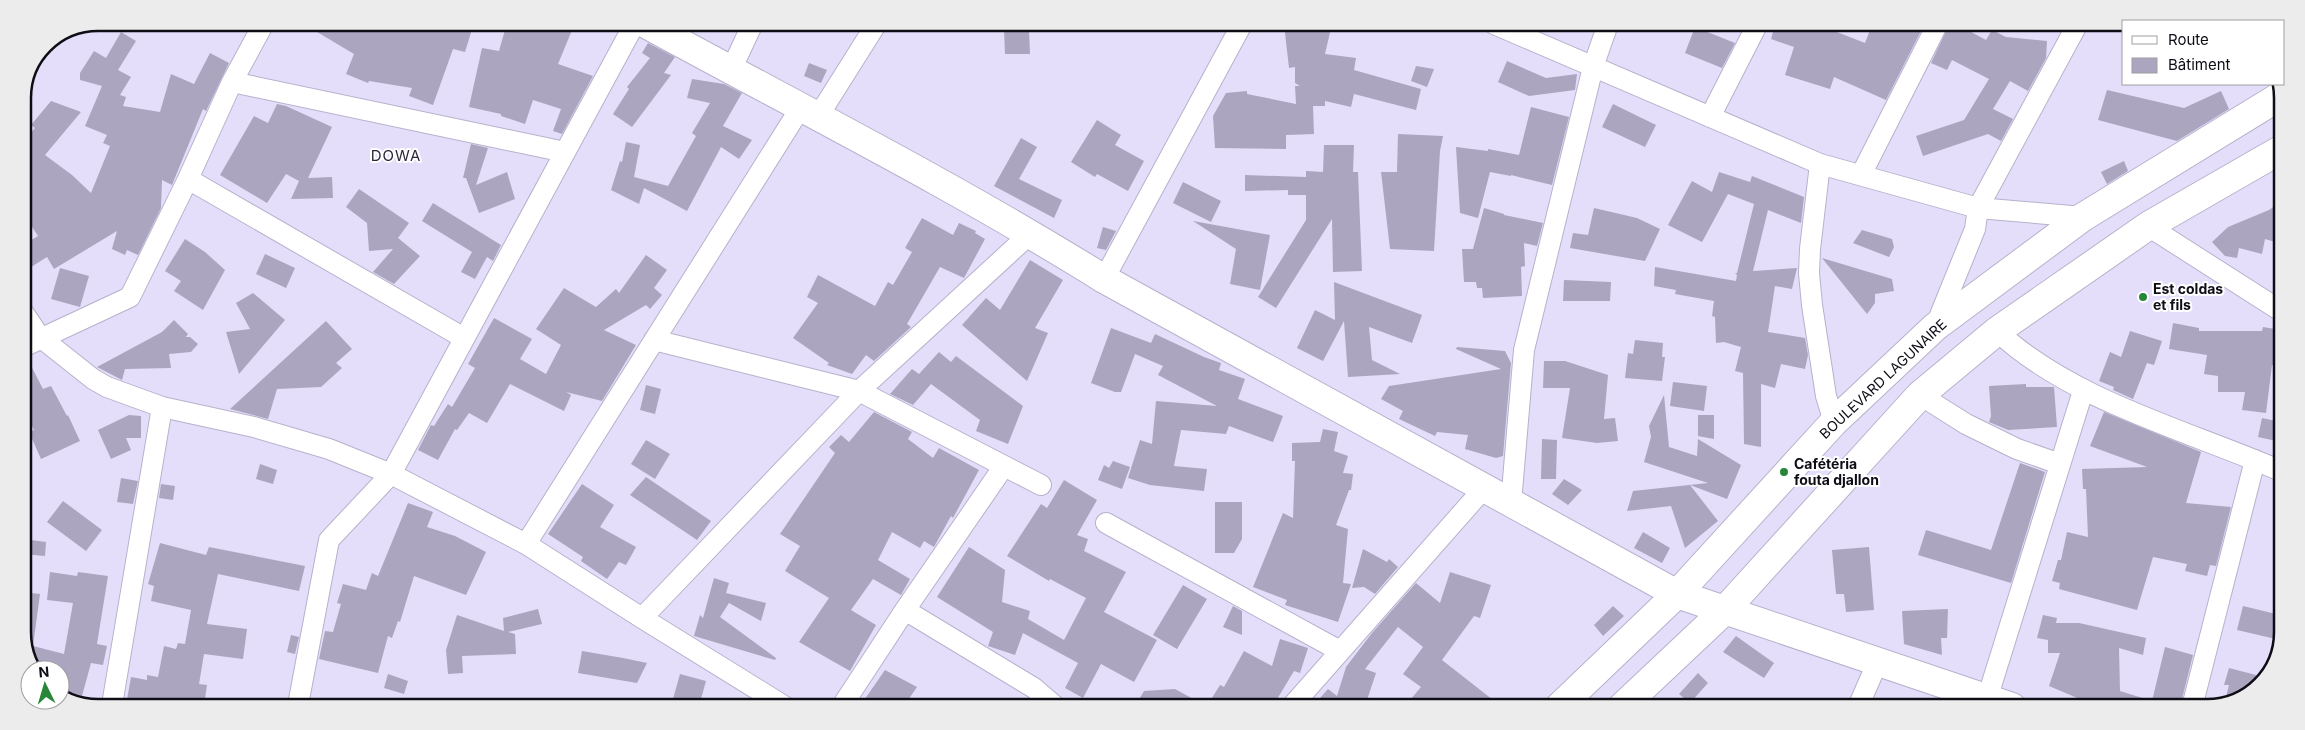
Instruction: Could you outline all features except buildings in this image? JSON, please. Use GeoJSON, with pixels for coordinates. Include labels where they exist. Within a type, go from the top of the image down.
{"type":"FeatureCollection","features":[{"type":"Feature","properties":{"kind":"main road"},"geometry":{"type":"LineString","coordinates":[[659,31],[810,111],[1031,233],[1104,278],[1677,594],[1988,699]]}},
{"type":"Feature","properties":{"kind":"main road","name":"BOULEVARD LAGUNAIRE"},"geometry":{"type":"LineString","coordinates":[[1567,699],[1677,594],[1834,422],[1935,327],[2083,217],[2274,95]]}},
{"type":"Feature","properties":{"kind":"main road"},"geometry":{"type":"LineString","coordinates":[[1630,699],[1724,611],[1920,395],[1997,331],[2148,226],[2274,155]]}},
{"type":"Feature","properties":{"kind":"street"},"geometry":{"type":"LineString","coordinates":[[31,342],[130,297],[188,179],[232,82],[260,31]]}},
{"type":"Feature","properties":{"kind":"street"},"geometry":{"type":"LineString","coordinates":[[299,699],[329,540],[391,474],[631,31]]}},
{"type":"Feature","properties":{"kind":"street"},"geometry":{"type":"LineString","coordinates":[[731,70],[749,31]]}},
{"type":"Feature","properties":{"kind":"street"},"geometry":{"type":"LineString","coordinates":[[526,544],[654,340],[810,111],[872,31]]}},
{"type":"Feature","properties":{"kind":"street"},"geometry":{"type":"LineString","coordinates":[[1104,278],[1238,31]]}},
{"type":"Feature","properties":{"kind":"street"},"geometry":{"type":"LineString","coordinates":[[1510,31],[1820,164],[1978,208],[2083,217]]}},
{"type":"Feature","properties":{"kind":"street"},"geometry":{"type":"LineString","coordinates":[[1511,503],[1524,350],[1593,67],[1606,31]]}},
{"type":"Feature","properties":{"kind":"street"},"geometry":{"type":"LineString","coordinates":[[1710,118],[1754,31]]}},
{"type":"Feature","properties":{"kind":"street"},"geometry":{"type":"LineString","coordinates":[[1861,175],[1934,31]]}},
{"type":"Feature","properties":{"kind":"street"},"geometry":{"type":"LineString","coordinates":[[1935,327],[1975,229],[1978,208],[2074,31]]}},
{"type":"Feature","properties":{"kind":"street"},"geometry":{"type":"LineString","coordinates":[[232,82],[565,152]]}},
{"type":"Feature","properties":{"kind":"street"},"geometry":{"type":"LineString","coordinates":[[1820,164],[1809,273],[1826,396],[1834,422]]}},
{"type":"Feature","properties":{"kind":"street"},"geometry":{"type":"LineString","coordinates":[[188,179],[464,338]]}},
{"type":"Feature","properties":{"kind":"street"},"geometry":{"type":"LineString","coordinates":[[2148,226],[2274,307]]}},
{"type":"Feature","properties":{"kind":"street"},"geometry":{"type":"LineString","coordinates":[[642,618],[859,391],[1031,233]]}},
{"type":"Feature","properties":{"kind":"street"},"geometry":{"type":"LineString","coordinates":[[1997,331],[2010,344],[2083,392],[2274,468]]}},
{"type":"Feature","properties":{"kind":"street"},"geometry":{"type":"LineString","coordinates":[[654,340],[859,391],[1041,485]]}},
{"type":"Feature","properties":{"kind":"street"},"geometry":{"type":"LineString","coordinates":[[31,342],[107,387],[162,407],[254,427],[329,449],[391,474],[526,544],[773,699]]}},
{"type":"Feature","properties":{"kind":"street"},"geometry":{"type":"LineString","coordinates":[[2001,699],[2060,464],[2083,392]]}},
{"type":"Feature","properties":{"kind":"street"},"geometry":{"type":"LineString","coordinates":[[1920,395],[1966,424],[2017,449],[2060,464]]}},
{"type":"Feature","properties":{"kind":"street"},"geometry":{"type":"LineString","coordinates":[[113,699],[162,407]]}},
{"type":"Feature","properties":{"kind":"street"},"geometry":{"type":"LineString","coordinates":[[2194,699],[2255,460]]}},
{"type":"Feature","properties":{"kind":"street"},"geometry":{"type":"LineString","coordinates":[[847,699],[1004,466]]}},
{"type":"Feature","properties":{"kind":"street"},"geometry":{"type":"LineString","coordinates":[[1298,699],[1485,487]]}},
{"type":"Feature","properties":{"kind":"street"},"geometry":{"type":"LineString","coordinates":[[1106,523],[1340,651]]}},
{"type":"Feature","properties":{"kind":"street"},"geometry":{"type":"LineString","coordinates":[[905,610],[1034,688],[1047,699]]}},
{"type":"Feature","properties":{"kind":"street"},"geometry":{"type":"LineString","coordinates":[[1861,699],[1878,661]]}},
{"type":"Feature","properties":{"kind":"place","name":"Est coldas et fils"},"geometry":{"type":"Point","coordinates":[2143,297]}},
{"type":"Feature","properties":{"kind":"place","name":"Cafétéria fouta djallon"},"geometry":{"type":"Point","coordinates":[1784,472]}},
{"type":"Feature","properties":{"kind":"district","name":"DOWA"},"geometry":{"type":"Point","coordinates":[396,156]}}]}
